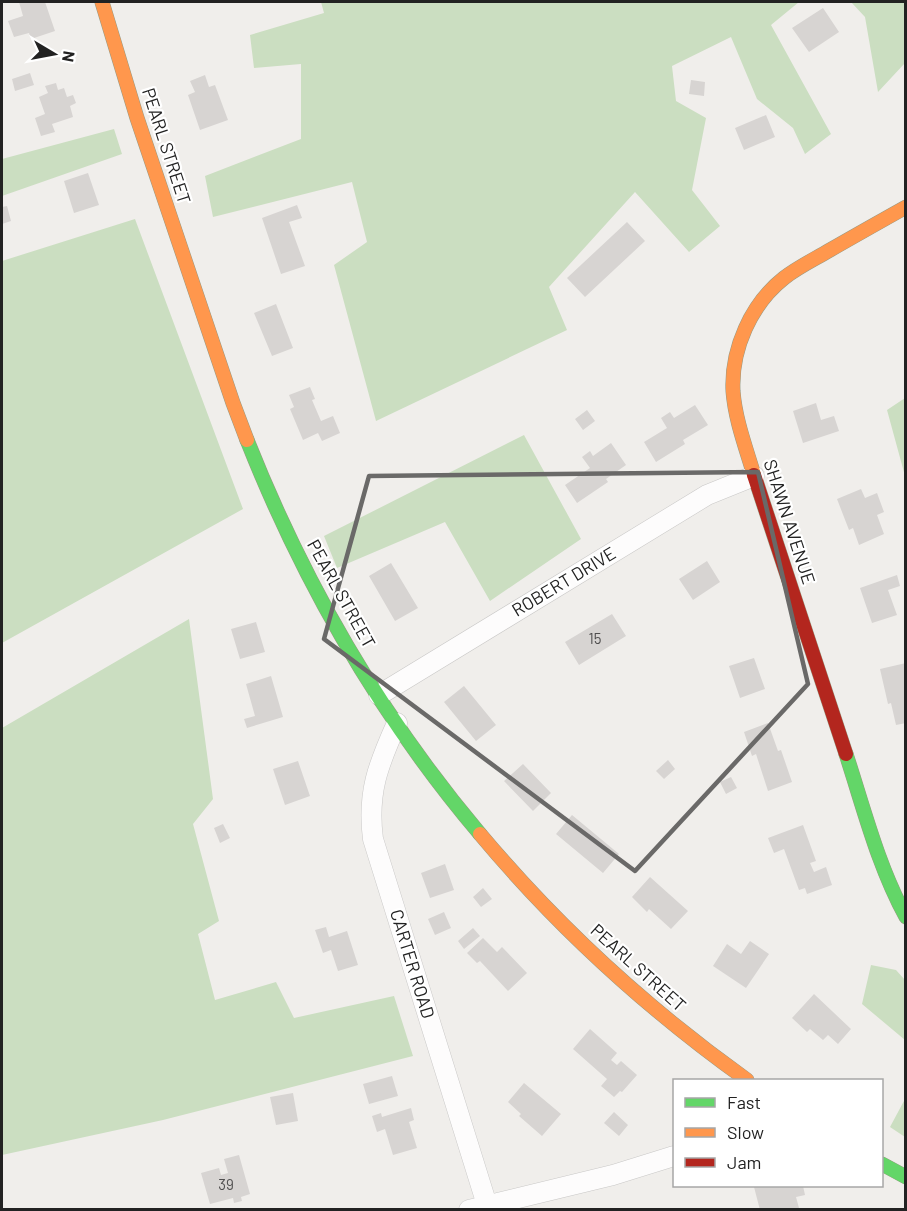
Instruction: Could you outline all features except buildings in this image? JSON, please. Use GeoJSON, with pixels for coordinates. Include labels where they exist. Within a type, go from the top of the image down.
{"type":"FeatureCollection","features":[{"type":"Feature","properties":{"kind":"main road","name":"PEARL STREET"},"geometry":{"type":"LineString","coordinates":[[102,2],[223,378],[276,508],[334,623],[397,723],[441,786],[474,827],[551,912],[638,993],[684,1033],[746,1079]]}},
{"type":"Feature","properties":{"kind":"main road","name":"SHAWN AVENUE"},"geometry":{"type":"LineString","coordinates":[[906,207],[796,269],[777,284],[761,301],[749,321],[734,366],[733,389],[736,413],[754,476],[884,869],[906,917]]}},
{"type":"Feature","properties":{"kind":"main road"},"geometry":{"type":"LineString","coordinates":[[883,1164],[906,1176]]}},
{"type":"Feature","properties":{"kind":"street","name":"ROBERT DRIVE"},"geometry":{"type":"LineString","coordinates":[[379,695],[707,495],[754,476]]}},
{"type":"Feature","properties":{"kind":"street","name":"CARTER ROAD"},"geometry":{"type":"LineString","coordinates":[[397,723],[382,755],[372,793],[370,816],[373,839],[478,1207]]}},
{"type":"Feature","properties":{"kind":"street"},"geometry":{"type":"LineString","coordinates":[[478,1207],[612,1175],[673,1157]]}},
{"type":"Feature","properties":{"kind":"highlighted area"},"geometry":{"type":"Polygon","coordinates":[[[758,472],[808,684],[635,871],[324,639],[369,476],[758,472]]]}},
{"type":"Feature","properties":{"kind":"green space"},"geometry":{"type":"Polygon","coordinates":[[[321,2],[799,2],[771,25],[831,134],[805,154],[793,128],[757,99],[731,37],[672,66],[676,101],[706,118],[692,190],[720,226],[689,252],[635,192],[549,287],[567,330],[376,421],[334,265],[367,242],[352,182],[213,217],[205,176],[301,139],[301,64],[254,68],[250,35],[324,13],[321,2]]]}},
{"type":"Feature","properties":{"kind":"green space"},"geometry":{"type":"Polygon","coordinates":[[[851,2],[905,2],[905,63],[878,92],[865,17],[851,2]]]}},
{"type":"Feature","properties":{"kind":"green space"},"geometry":{"type":"Polygon","coordinates":[[[114,129],[122,154],[2,196],[2,159],[114,129]]]}},
{"type":"Feature","properties":{"kind":"green space"},"geometry":{"type":"Polygon","coordinates":[[[135,219],[243,509],[2,643],[2,261],[135,219]]]}},
{"type":"Feature","properties":{"kind":"green space"},"geometry":{"type":"Polygon","coordinates":[[[905,398],[905,476],[887,410],[905,398]]]}},
{"type":"Feature","properties":{"kind":"green space"},"geometry":{"type":"Polygon","coordinates":[[[524,435],[581,539],[490,601],[445,522],[337,568],[324,536],[524,435]]]}},
{"type":"Feature","properties":{"kind":"green space"},"geometry":{"type":"Polygon","coordinates":[[[189,619],[213,799],[193,824],[219,921],[198,934],[215,1000],[276,982],[294,1018],[394,996],[413,1056],[163,1120],[2,1155],[2,728],[189,619]]]}},
{"type":"Feature","properties":{"kind":"green space"},"geometry":{"type":"Polygon","coordinates":[[[871,965],[896,970],[905,980],[905,1040],[862,1004],[871,965]]]}},
{"type":"Feature","properties":{"kind":"green space"},"geometry":{"type":"Polygon","coordinates":[[[905,1099],[905,1137],[890,1127],[905,1099]]]}},
{"type":"Feature","properties":{"kind":"traffic: fast"},"geometry":{"type":"LineString","coordinates":[[247,440],[293,545],[347,646],[410,743],[480,834]]}},
{"type":"Feature","properties":{"kind":"traffic: fast"},"geometry":{"type":"LineString","coordinates":[[846,754],[879,858],[906,917]]}},
{"type":"Feature","properties":{"kind":"traffic: fast"},"geometry":{"type":"LineString","coordinates":[[883,1165],[906,1177]]}},
{"type":"Feature","properties":{"kind":"traffic: slow"},"geometry":{"type":"LineString","coordinates":[[102,2],[137,118],[247,440]]}},
{"type":"Feature","properties":{"kind":"traffic: slow"},"geometry":{"type":"LineString","coordinates":[[754,475],[738,423],[733,391],[735,359],[745,328],[762,301],[789,274],[906,207]]}},
{"type":"Feature","properties":{"kind":"traffic: slow"},"geometry":{"type":"LineString","coordinates":[[480,834],[572,934],[640,996],[746,1079]]}},
{"type":"Feature","properties":{"kind":"traffic: jam"},"geometry":{"type":"LineString","coordinates":[[754,475],[846,754]]}}]}
